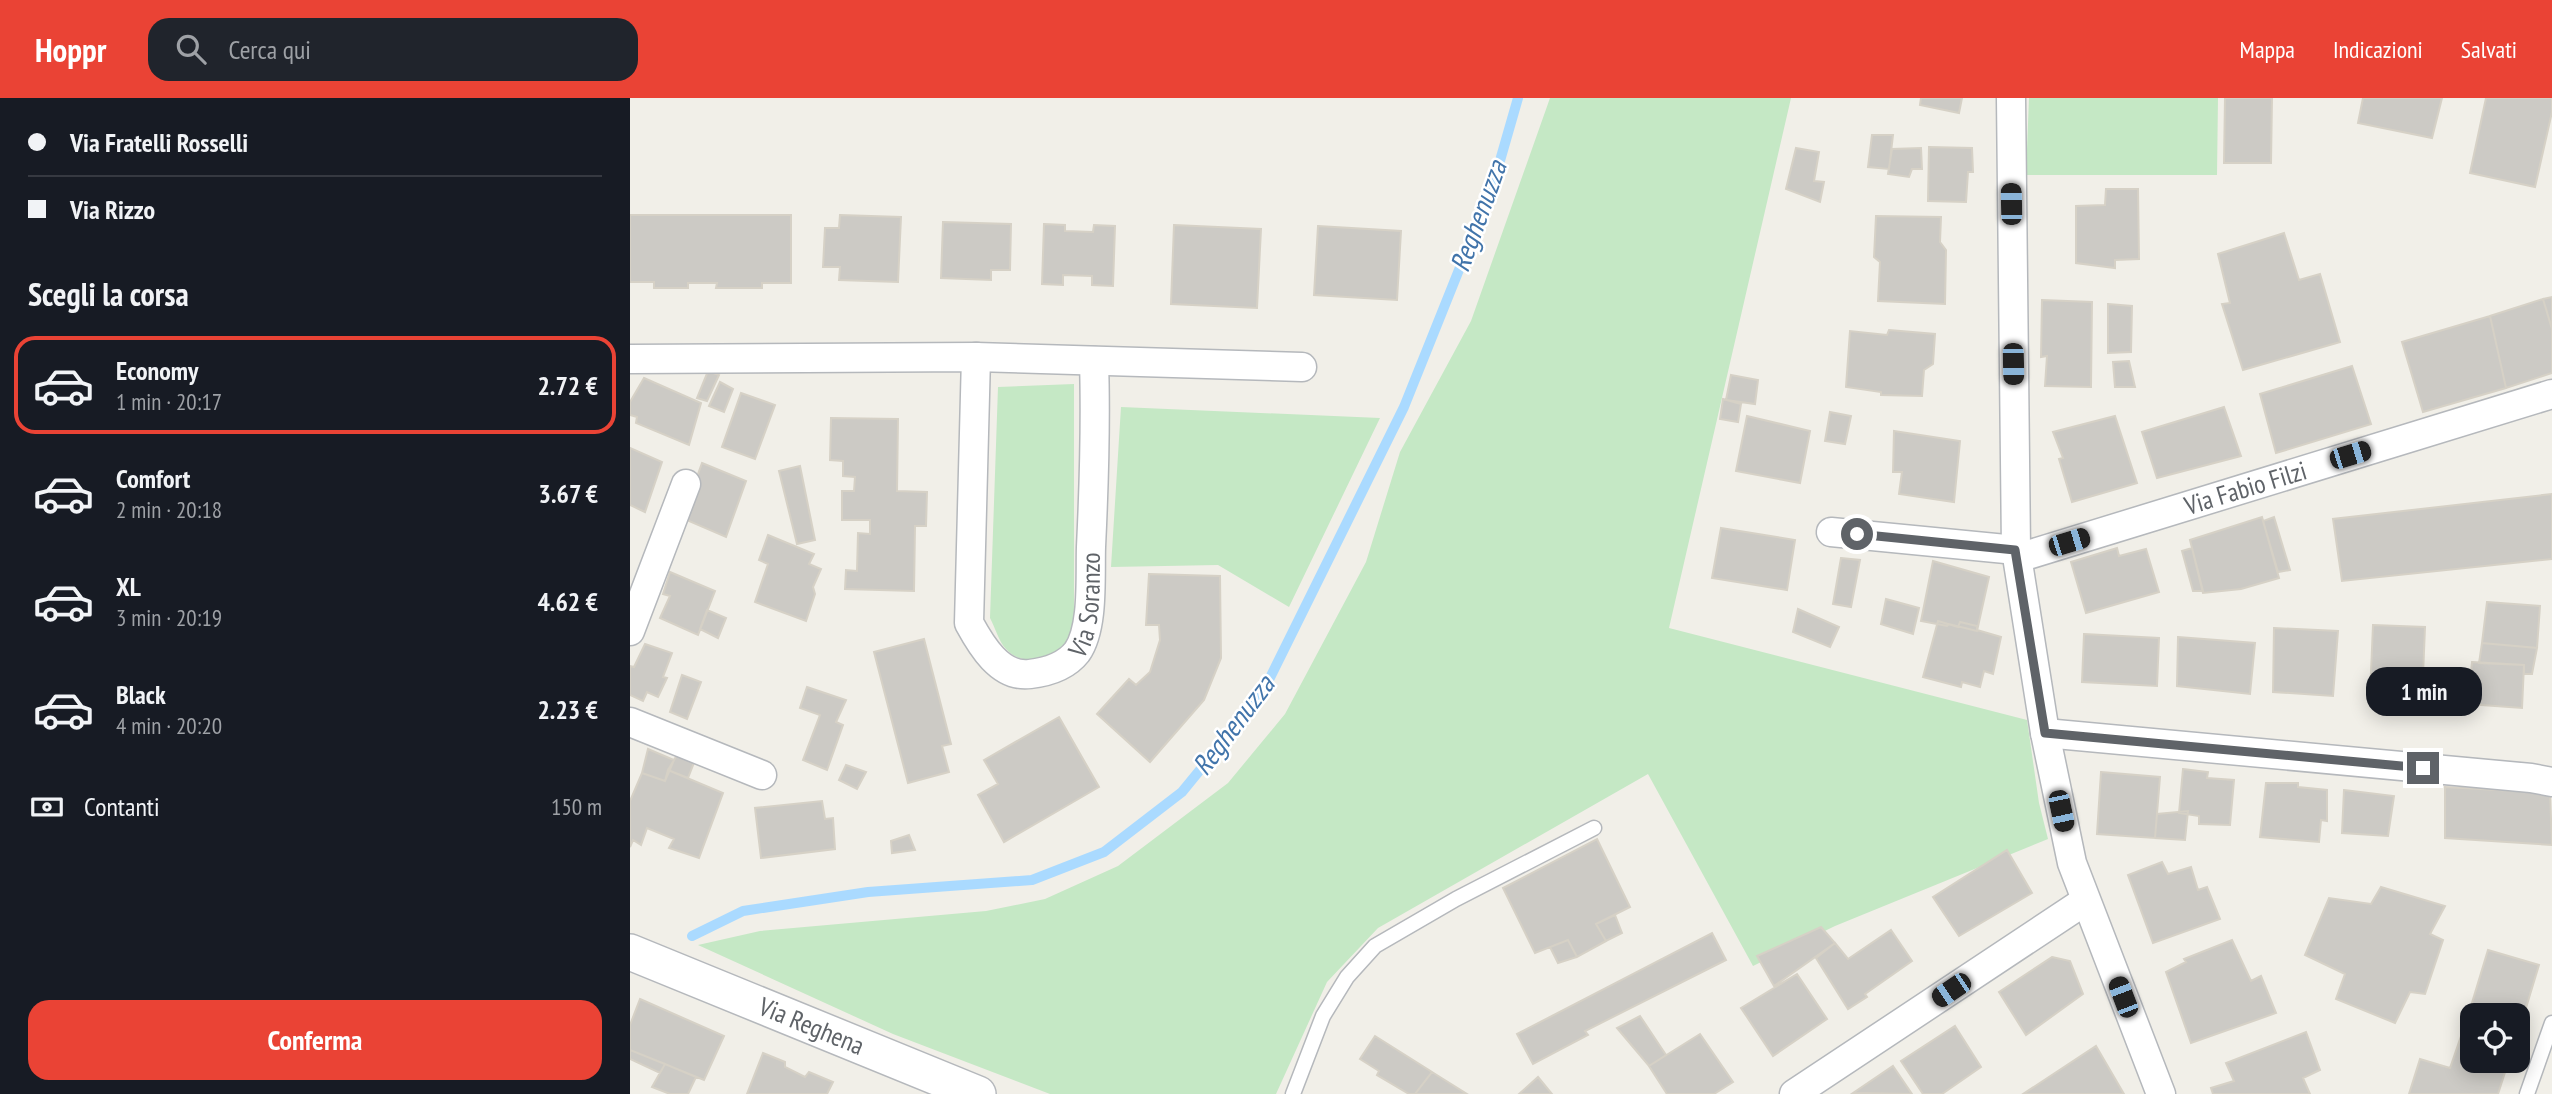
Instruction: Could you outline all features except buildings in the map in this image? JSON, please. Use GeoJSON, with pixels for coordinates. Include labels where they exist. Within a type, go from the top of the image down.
{"type":"FeatureCollection","features":[{"type":"Feature","properties":{"kind":"street"},"geometry":{"type":"LineString","coordinates":[[2011,98],[2017,554],[2045,733],[2072,863],[2161,1094]]}},
{"type":"Feature","properties":{"kind":"street"},"geometry":{"type":"LineString","coordinates":[[630,359],[976,357],[1302,367]]}},
{"type":"Feature","properties":{"kind":"street","name":"Via Soranzo"},"geometry":{"type":"LineString","coordinates":[[976,357],[969,623],[981,647],[1004,669],[1027,674],[1063,665],[1078,650],[1088,620],[1096,431],[1094,361]]}},
{"type":"Feature","properties":{"kind":"street","name":"Via Fabio Filzi"},"geometry":{"type":"LineString","coordinates":[[2017,554],[2552,394]]}},
{"type":"Feature","properties":{"kind":"street"},"geometry":{"type":"LineString","coordinates":[[630,631],[686,484]]}},
{"type":"Feature","properties":{"kind":"street"},"geometry":{"type":"LineString","coordinates":[[1831,532],[2017,554]]}},
{"type":"Feature","properties":{"kind":"street"},"geometry":{"type":"LineString","coordinates":[[630,722],[762,775]]}},
{"type":"Feature","properties":{"kind":"street"},"geometry":{"type":"LineString","coordinates":[[2045,733],[2552,782]]}},
{"type":"Feature","properties":{"kind":"street"},"geometry":{"type":"LineString","coordinates":[[1794,1094],[2085,901]]}},
{"type":"Feature","properties":{"kind":"street","name":"Via Reghena"},"geometry":{"type":"LineString","coordinates":[[637,954],[978,1094]]}},
{"type":"Feature","properties":{"kind":"lane"},"geometry":{"type":"LineString","coordinates":[[1293,1094],[1323,1016],[1347,976],[1375,946],[1456,899],[1594,828]]}},
{"type":"Feature","properties":{"kind":"lane"},"geometry":{"type":"LineString","coordinates":[[2527,1094],[2552,1023]]}},
{"type":"Feature","properties":{"kind":"green space"},"geometry":{"type":"Polygon","coordinates":[[[1550,98],[1791,98],[1669,628],[2027,720],[2039,803],[2048,839],[1835,926],[1753,966],[1648,774],[1378,928],[1327,982],[1276,1094],[1050,1094],[893,1034],[698,945],[760,931],[986,911],[1045,899],[1118,866],[1228,783],[1285,714],[1366,562],[1400,452],[1471,321],[1550,98]]]}},
{"type":"Feature","properties":{"kind":"green space"},"geometry":{"type":"Polygon","coordinates":[[[2029,98],[2218,98],[2217,175],[2026,175],[2029,98]]]}},
{"type":"Feature","properties":{"kind":"green space"},"geometry":{"type":"Polygon","coordinates":[[[1074,384],[1074,620],[1069,645],[1037,659],[1021,658],[1013,655],[1004,646],[990,618],[998,387],[1074,384]]]}},
{"type":"Feature","properties":{"kind":"green space"},"geometry":{"type":"Polygon","coordinates":[[[1121,407],[1380,418],[1289,607],[1218,565],[1111,567],[1121,407]]]}},
{"type":"Feature","properties":{"kind":"waterway","name":"Reghenuzza"},"geometry":{"type":"LineString","coordinates":[[692,936],[743,911],[868,892],[1032,880],[1104,852],[1182,792],[1262,694],[1404,407],[1493,185],[1518,98]]}},
{"type":"Feature","properties":{"kind":"route"},"geometry":{"type":"LineString","coordinates":[[1857,534],[2015,550],[2045,733],[2423,768]]}}]}
